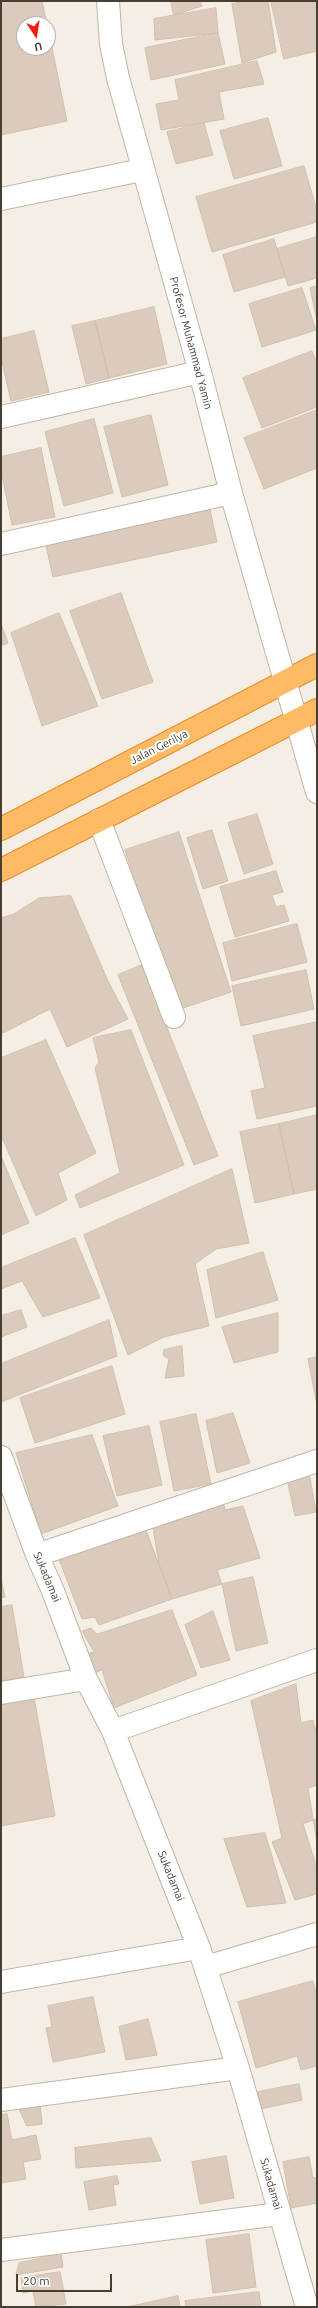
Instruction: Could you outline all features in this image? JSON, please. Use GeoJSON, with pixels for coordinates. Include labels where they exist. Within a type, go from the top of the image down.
{"type":"FeatureCollection","features":[{"type":"Feature","properties":{"kind":"highway","name":"Jalan Gerilya"},"geometry":{"type":"LineString","coordinates":[[1,829],[317,665]]}},
{"type":"Feature","properties":{"kind":"highway"},"geometry":{"type":"LineString","coordinates":[[1,870],[317,710]]}},
{"type":"Feature","properties":{"kind":"street","name":"Profesor Muhammad Yamin"},"geometry":{"type":"LineString","coordinates":[[108,1],[111,44],[142,170],[200,372],[231,493],[285,682],[298,720],[317,792]]}},
{"type":"Feature","properties":{"kind":"street"},"geometry":{"type":"LineString","coordinates":[[1,199],[142,170]]}},
{"type":"Feature","properties":{"kind":"street"},"geometry":{"type":"LineString","coordinates":[[1,417],[200,372]]}},
{"type":"Feature","properties":{"kind":"street"},"geometry":{"type":"LineString","coordinates":[[1,544],[231,493]]}},
{"type":"Feature","properties":{"kind":"street"},"geometry":{"type":"LineString","coordinates":[[99,820],[174,1017]]}},
{"type":"Feature","properties":{"kind":"street","name":"Sukadamai"},"geometry":{"type":"LineString","coordinates":[[1,1457],[10,1503],[37,1555],[53,1591],[86,1679],[113,1731],[202,1958],[238,2068],[279,2214],[308,2307]]}},
{"type":"Feature","properties":{"kind":"street"},"geometry":{"type":"LineString","coordinates":[[37,1555],[317,1461]]}},
{"type":"Feature","properties":{"kind":"street"},"geometry":{"type":"LineString","coordinates":[[113,1731],[317,1660]]}},
{"type":"Feature","properties":{"kind":"street"},"geometry":{"type":"LineString","coordinates":[[1,1693],[86,1679]]}},
{"type":"Feature","properties":{"kind":"street"},"geometry":{"type":"LineString","coordinates":[[1,1982],[202,1958],[317,1934]]}},
{"type":"Feature","properties":{"kind":"street"},"geometry":{"type":"LineString","coordinates":[[1,2100],[238,2068]]}},
{"type":"Feature","properties":{"kind":"street"},"geometry":{"type":"LineString","coordinates":[[1,2250],[279,2214]]}},
{"type":"Feature","properties":{"kind":"building"},"geometry":{"type":"Polygon","coordinates":[[[1,1],[42,1],[45,16],[16,16],[16,56],[54,56],[67,121],[1,135],[1,1]]]}},
{"type":"Feature","properties":{"kind":"building"},"geometry":{"type":"Polygon","coordinates":[[[171,1],[200,1],[202,6],[174,15],[171,1]]]}},
{"type":"Feature","properties":{"kind":"building"},"geometry":{"type":"Polygon","coordinates":[[[248,1],[268,1],[276,52],[242,63],[232,4],[248,1]]]}},
{"type":"Feature","properties":{"kind":"building"},"geometry":{"type":"Polygon","coordinates":[[[271,1],[317,1],[317,51],[284,59],[271,1]]]}},
{"type":"Feature","properties":{"kind":"building"},"geometry":{"type":"Polygon","coordinates":[[[216,8],[218,33],[155,40],[154,19],[216,8]]]}},
{"type":"Feature","properties":{"kind":"building"},"geometry":{"type":"Polygon","coordinates":[[[218,33],[225,64],[151,80],[145,48],[218,33]]]}},
{"type":"Feature","properties":{"kind":"building"},"geometry":{"type":"Polygon","coordinates":[[[257,61],[264,84],[219,92],[224,119],[161,130],[156,104],[179,100],[175,80],[257,61]]]}},
{"type":"Feature","properties":{"kind":"building"},"geometry":{"type":"Polygon","coordinates":[[[268,118],[282,166],[234,179],[220,131],[268,118]]]}},
{"type":"Feature","properties":{"kind":"building"},"geometry":{"type":"Polygon","coordinates":[[[204,123],[213,155],[176,164],[167,132],[204,123]]]}},
{"type":"Feature","properties":{"kind":"building"},"geometry":{"type":"Polygon","coordinates":[[[304,166],[317,211],[317,222],[212,252],[196,197],[304,166]]]}},
{"type":"Feature","properties":{"kind":"building"},"geometry":{"type":"Polygon","coordinates":[[[317,237],[317,278],[288,286],[277,249],[317,237]]]}},
{"type":"Feature","properties":{"kind":"building"},"geometry":{"type":"Polygon","coordinates":[[[274,239],[285,277],[234,292],[223,255],[274,239]]]}},
{"type":"Feature","properties":{"kind":"building"},"geometry":{"type":"Polygon","coordinates":[[[317,286],[317,321],[310,288],[317,286]]]}},
{"type":"Feature","properties":{"kind":"building"},"geometry":{"type":"Polygon","coordinates":[[[302,288],[316,330],[262,347],[249,304],[302,288]]]}},
{"type":"Feature","properties":{"kind":"building"},"geometry":{"type":"Polygon","coordinates":[[[154,307],[167,364],[109,378],[95,321],[154,307]]]}},
{"type":"Feature","properties":{"kind":"building"},"geometry":{"type":"Polygon","coordinates":[[[95,321],[109,378],[86,384],[72,326],[95,321]]]}},
{"type":"Feature","properties":{"kind":"building"},"geometry":{"type":"Polygon","coordinates":[[[34,331],[49,392],[11,401],[1,358],[1,339],[34,331]]]}},
{"type":"Feature","properties":{"kind":"building"},"geometry":{"type":"Polygon","coordinates":[[[312,351],[317,363],[317,407],[262,428],[243,378],[312,351]]]}},
{"type":"Feature","properties":{"kind":"building"},"geometry":{"type":"Polygon","coordinates":[[[317,410],[317,468],[264,489],[244,438],[317,410]]]}},
{"type":"Feature","properties":{"kind":"building"},"geometry":{"type":"Polygon","coordinates":[[[151,415],[168,485],[122,497],[104,427],[151,415]]]}},
{"type":"Feature","properties":{"kind":"building"},"geometry":{"type":"Polygon","coordinates":[[[94,419],[113,493],[64,506],[45,432],[94,419]]]}},
{"type":"Feature","properties":{"kind":"building"},"geometry":{"type":"Polygon","coordinates":[[[41,448],[55,517],[12,525],[1,470],[1,457],[41,448]]]}},
{"type":"Feature","properties":{"kind":"building"},"geometry":{"type":"Polygon","coordinates":[[[209,505],[217,542],[53,577],[45,541],[209,505]]]}},
{"type":"Feature","properties":{"kind":"building"},"geometry":{"type":"Polygon","coordinates":[[[121,593],[153,682],[102,699],[70,611],[121,593]]]}},
{"type":"Feature","properties":{"kind":"building"},"geometry":{"type":"Polygon","coordinates":[[[59,613],[98,706],[42,726],[11,633],[59,613]]]}},
{"type":"Feature","properties":{"kind":"building"},"geometry":{"type":"Polygon","coordinates":[[[1,624],[8,643],[1,646],[1,624]]]}},
{"type":"Feature","properties":{"kind":"building"},"geometry":{"type":"Polygon","coordinates":[[[257,814],[273,864],[244,874],[228,823],[257,814]]]}},
{"type":"Feature","properties":{"kind":"building"},"geometry":{"type":"Polygon","coordinates":[[[212,830],[228,881],[203,889],[187,838],[212,830]]]}},
{"type":"Feature","properties":{"kind":"building"},"geometry":{"type":"Polygon","coordinates":[[[179,832],[231,992],[177,1010],[125,850],[179,832]]]}},
{"type":"Feature","properties":{"kind":"building"},"geometry":{"type":"Polygon","coordinates":[[[276,871],[283,892],[272,895],[276,907],[284,905],[289,921],[235,937],[220,887],[276,871]]]}},
{"type":"Feature","properties":{"kind":"building"},"geometry":{"type":"Polygon","coordinates":[[[71,896],[108,981],[128,1019],[67,1047],[50,1009],[3,1033],[1,1027],[1,918],[14,914],[39,898],[71,896]]]}},
{"type":"Feature","properties":{"kind":"building"},"geometry":{"type":"Polygon","coordinates":[[[297,924],[307,962],[232,981],[223,943],[297,924]]]}},
{"type":"Feature","properties":{"kind":"building"},"geometry":{"type":"Polygon","coordinates":[[[142,965],[218,1156],[194,1165],[118,975],[142,965]]]}},
{"type":"Feature","properties":{"kind":"building"},"geometry":{"type":"Polygon","coordinates":[[[306,970],[314,1009],[241,1026],[232,986],[306,970]]]}},
{"type":"Feature","properties":{"kind":"building"},"geometry":{"type":"Polygon","coordinates":[[[317,1022],[317,1106],[257,1119],[251,1091],[265,1088],[253,1036],[317,1022]]]}},
{"type":"Feature","properties":{"kind":"building"},"geometry":{"type":"Polygon","coordinates":[[[131,1030],[184,1165],[80,1208],[75,1195],[120,1173],[95,1068],[99,1062],[93,1038],[131,1030]]]}},
{"type":"Feature","properties":{"kind":"building"},"geometry":{"type":"Polygon","coordinates":[[[46,1040],[96,1153],[58,1173],[67,1200],[36,1216],[1,1135],[1,1058],[46,1040]]]}},
{"type":"Feature","properties":{"kind":"building"},"geometry":{"type":"Polygon","coordinates":[[[317,1115],[317,1189],[294,1194],[279,1124],[317,1115]]]}},
{"type":"Feature","properties":{"kind":"building"},"geometry":{"type":"Polygon","coordinates":[[[279,1124],[294,1194],[255,1203],[240,1132],[279,1124]]]}},
{"type":"Feature","properties":{"kind":"building"},"geometry":{"type":"Polygon","coordinates":[[[1,1156],[29,1223],[1,1235],[1,1156]]]}},
{"type":"Feature","properties":{"kind":"building"},"geometry":{"type":"Polygon","coordinates":[[[232,1169],[249,1243],[216,1249],[195,1264],[209,1326],[164,1337],[128,1355],[84,1235],[232,1169]]]}},
{"type":"Feature","properties":{"kind":"building"},"geometry":{"type":"Polygon","coordinates":[[[75,1238],[100,1298],[43,1317],[22,1281],[1,1289],[1,1268],[75,1238]]]}},
{"type":"Feature","properties":{"kind":"building"},"geometry":{"type":"Polygon","coordinates":[[[263,1252],[278,1300],[216,1318],[207,1270],[263,1252]]]}},
{"type":"Feature","properties":{"kind":"building"},"geometry":{"type":"Polygon","coordinates":[[[21,1310],[27,1327],[1,1337],[1,1316],[21,1310]]]}},
{"type":"Feature","properties":{"kind":"building"},"geometry":{"type":"Polygon","coordinates":[[[278,1313],[278,1352],[234,1363],[222,1327],[278,1313]]]}},
{"type":"Feature","properties":{"kind":"building"},"geometry":{"type":"Polygon","coordinates":[[[109,1320],[117,1356],[1,1402],[1,1364],[109,1320]]]}},
{"type":"Feature","properties":{"kind":"building"},"geometry":{"type":"Polygon","coordinates":[[[182,1346],[184,1376],[165,1378],[169,1359],[163,1355],[164,1350],[182,1346]]]}},
{"type":"Feature","properties":{"kind":"building"},"geometry":{"type":"Polygon","coordinates":[[[317,1357],[317,1405],[308,1359],[317,1357]]]}},
{"type":"Feature","properties":{"kind":"building"},"geometry":{"type":"Polygon","coordinates":[[[112,1366],[125,1414],[35,1443],[20,1398],[112,1366]]]}},
{"type":"Feature","properties":{"kind":"building"},"geometry":{"type":"Polygon","coordinates":[[[233,1413],[250,1463],[217,1473],[206,1421],[233,1413]]]}},
{"type":"Feature","properties":{"kind":"building"},"geometry":{"type":"Polygon","coordinates":[[[196,1414],[211,1484],[174,1491],[160,1422],[196,1414]]]}},
{"type":"Feature","properties":{"kind":"building"},"geometry":{"type":"Polygon","coordinates":[[[149,1426],[162,1485],[117,1496],[103,1436],[149,1426]]]}},
{"type":"Feature","properties":{"kind":"building"},"geometry":{"type":"Polygon","coordinates":[[[92,1435],[118,1506],[41,1534],[16,1453],[92,1435]]]}},
{"type":"Feature","properties":{"kind":"building"},"geometry":{"type":"Polygon","coordinates":[[[309,1472],[316,1512],[295,1516],[287,1479],[309,1472]]]}},
{"type":"Feature","properties":{"kind":"building"},"geometry":{"type":"Polygon","coordinates":[[[222,1497],[225,1510],[243,1506],[260,1558],[217,1570],[222,1584],[172,1599],[159,1564],[152,1521],[222,1497]]]}},
{"type":"Feature","properties":{"kind":"building"},"geometry":{"type":"Polygon","coordinates":[[[144,1525],[172,1599],[99,1625],[95,1617],[82,1619],[57,1554],[144,1525]]]}},
{"type":"Feature","properties":{"kind":"building"},"geometry":{"type":"Polygon","coordinates":[[[253,1577],[268,1643],[236,1651],[222,1584],[253,1577]]]}},
{"type":"Feature","properties":{"kind":"building"},"geometry":{"type":"Polygon","coordinates":[[[1,1579],[5,1597],[1,1598],[1,1579]]]}},
{"type":"Feature","properties":{"kind":"building"},"geometry":{"type":"Polygon","coordinates":[[[12,1605],[24,1677],[1,1681],[1,1607],[12,1605]]]}},
{"type":"Feature","properties":{"kind":"building"},"geometry":{"type":"Polygon","coordinates":[[[172,1610],[197,1675],[114,1708],[102,1670],[92,1674],[82,1655],[94,1652],[82,1631],[91,1628],[97,1634],[172,1610]]]}},
{"type":"Feature","properties":{"kind":"building"},"geometry":{"type":"Polygon","coordinates":[[[213,1611],[230,1660],[201,1668],[185,1625],[213,1611]]]}},
{"type":"Feature","properties":{"kind":"building"},"geometry":{"type":"Polygon","coordinates":[[[296,1684],[301,1723],[313,1720],[317,1734],[317,1785],[308,1788],[317,1843],[317,1894],[295,1900],[272,1842],[282,1838],[251,1701],[296,1684]]]}},
{"type":"Feature","properties":{"kind":"building"},"geometry":{"type":"Polygon","coordinates":[[[34,1697],[55,1816],[1,1826],[1,1702],[34,1697]]]}},
{"type":"Feature","properties":{"kind":"building"},"geometry":{"type":"Polygon","coordinates":[[[317,1819],[317,1868],[303,1824],[317,1819]]]}},
{"type":"Feature","properties":{"kind":"building"},"geometry":{"type":"Polygon","coordinates":[[[265,1833],[286,1903],[247,1907],[224,1839],[265,1833]]]}},
{"type":"Feature","properties":{"kind":"building"},"geometry":{"type":"Polygon","coordinates":[[[313,1981],[317,1997],[317,2066],[301,2070],[297,2056],[256,2068],[238,2002],[313,1981]]]}},
{"type":"Feature","properties":{"kind":"building"},"geometry":{"type":"Polygon","coordinates":[[[93,1997],[105,2052],[53,2062],[46,2028],[52,2027],[48,2006],[93,1997]]]}},
{"type":"Feature","properties":{"kind":"building"},"geometry":{"type":"Polygon","coordinates":[[[148,2019],[157,2055],[126,2060],[119,2027],[148,2019]]]}},
{"type":"Feature","properties":{"kind":"building"},"geometry":{"type":"Polygon","coordinates":[[[299,2084],[302,2100],[261,2109],[258,2092],[299,2084]]]}},
{"type":"Feature","properties":{"kind":"building"},"geometry":{"type":"Polygon","coordinates":[[[40,2104],[42,2124],[27,2126],[18,2107],[40,2104]]]}},
{"type":"Feature","properties":{"kind":"building"},"geometry":{"type":"Polygon","coordinates":[[[7,2114],[12,2140],[36,2135],[41,2159],[23,2162],[26,2179],[1,2183],[1,2115],[7,2114]]]}},
{"type":"Feature","properties":{"kind":"building"},"geometry":{"type":"Polygon","coordinates":[[[151,2138],[161,2161],[76,2168],[75,2148],[151,2138]]]}},
{"type":"Feature","properties":{"kind":"building"},"geometry":{"type":"Polygon","coordinates":[[[226,2156],[234,2198],[200,2204],[192,2162],[226,2156]]]}},
{"type":"Feature","properties":{"kind":"building"},"geometry":{"type":"Polygon","coordinates":[[[309,2157],[313,2178],[317,2177],[317,2203],[291,2208],[283,2162],[309,2157]]]}},
{"type":"Feature","properties":{"kind":"building"},"geometry":{"type":"Polygon","coordinates":[[[117,2176],[119,2184],[113,2185],[116,2205],[89,2210],[84,2182],[117,2176]]]}},
{"type":"Feature","properties":{"kind":"building"},"geometry":{"type":"Polygon","coordinates":[[[249,2234],[256,2287],[213,2293],[206,2240],[249,2234]]]}},
{"type":"Feature","properties":{"kind":"building"},"geometry":{"type":"Polygon","coordinates":[[[61,2254],[63,2267],[16,2275],[19,2263],[61,2254]]]}},
{"type":"Feature","properties":{"kind":"building"},"geometry":{"type":"Polygon","coordinates":[[[60,2272],[66,2304],[36,2307],[33,2291],[23,2293],[21,2278],[60,2272]]]}},
{"type":"Feature","properties":{"kind":"building"},"geometry":{"type":"Polygon","coordinates":[[[259,2292],[261,2307],[186,2307],[185,2301],[259,2292]]]}},
{"type":"Feature","properties":{"kind":"building"},"geometry":{"type":"Polygon","coordinates":[[[178,2296],[180,2307],[128,2307],[178,2296]]]}}]}
